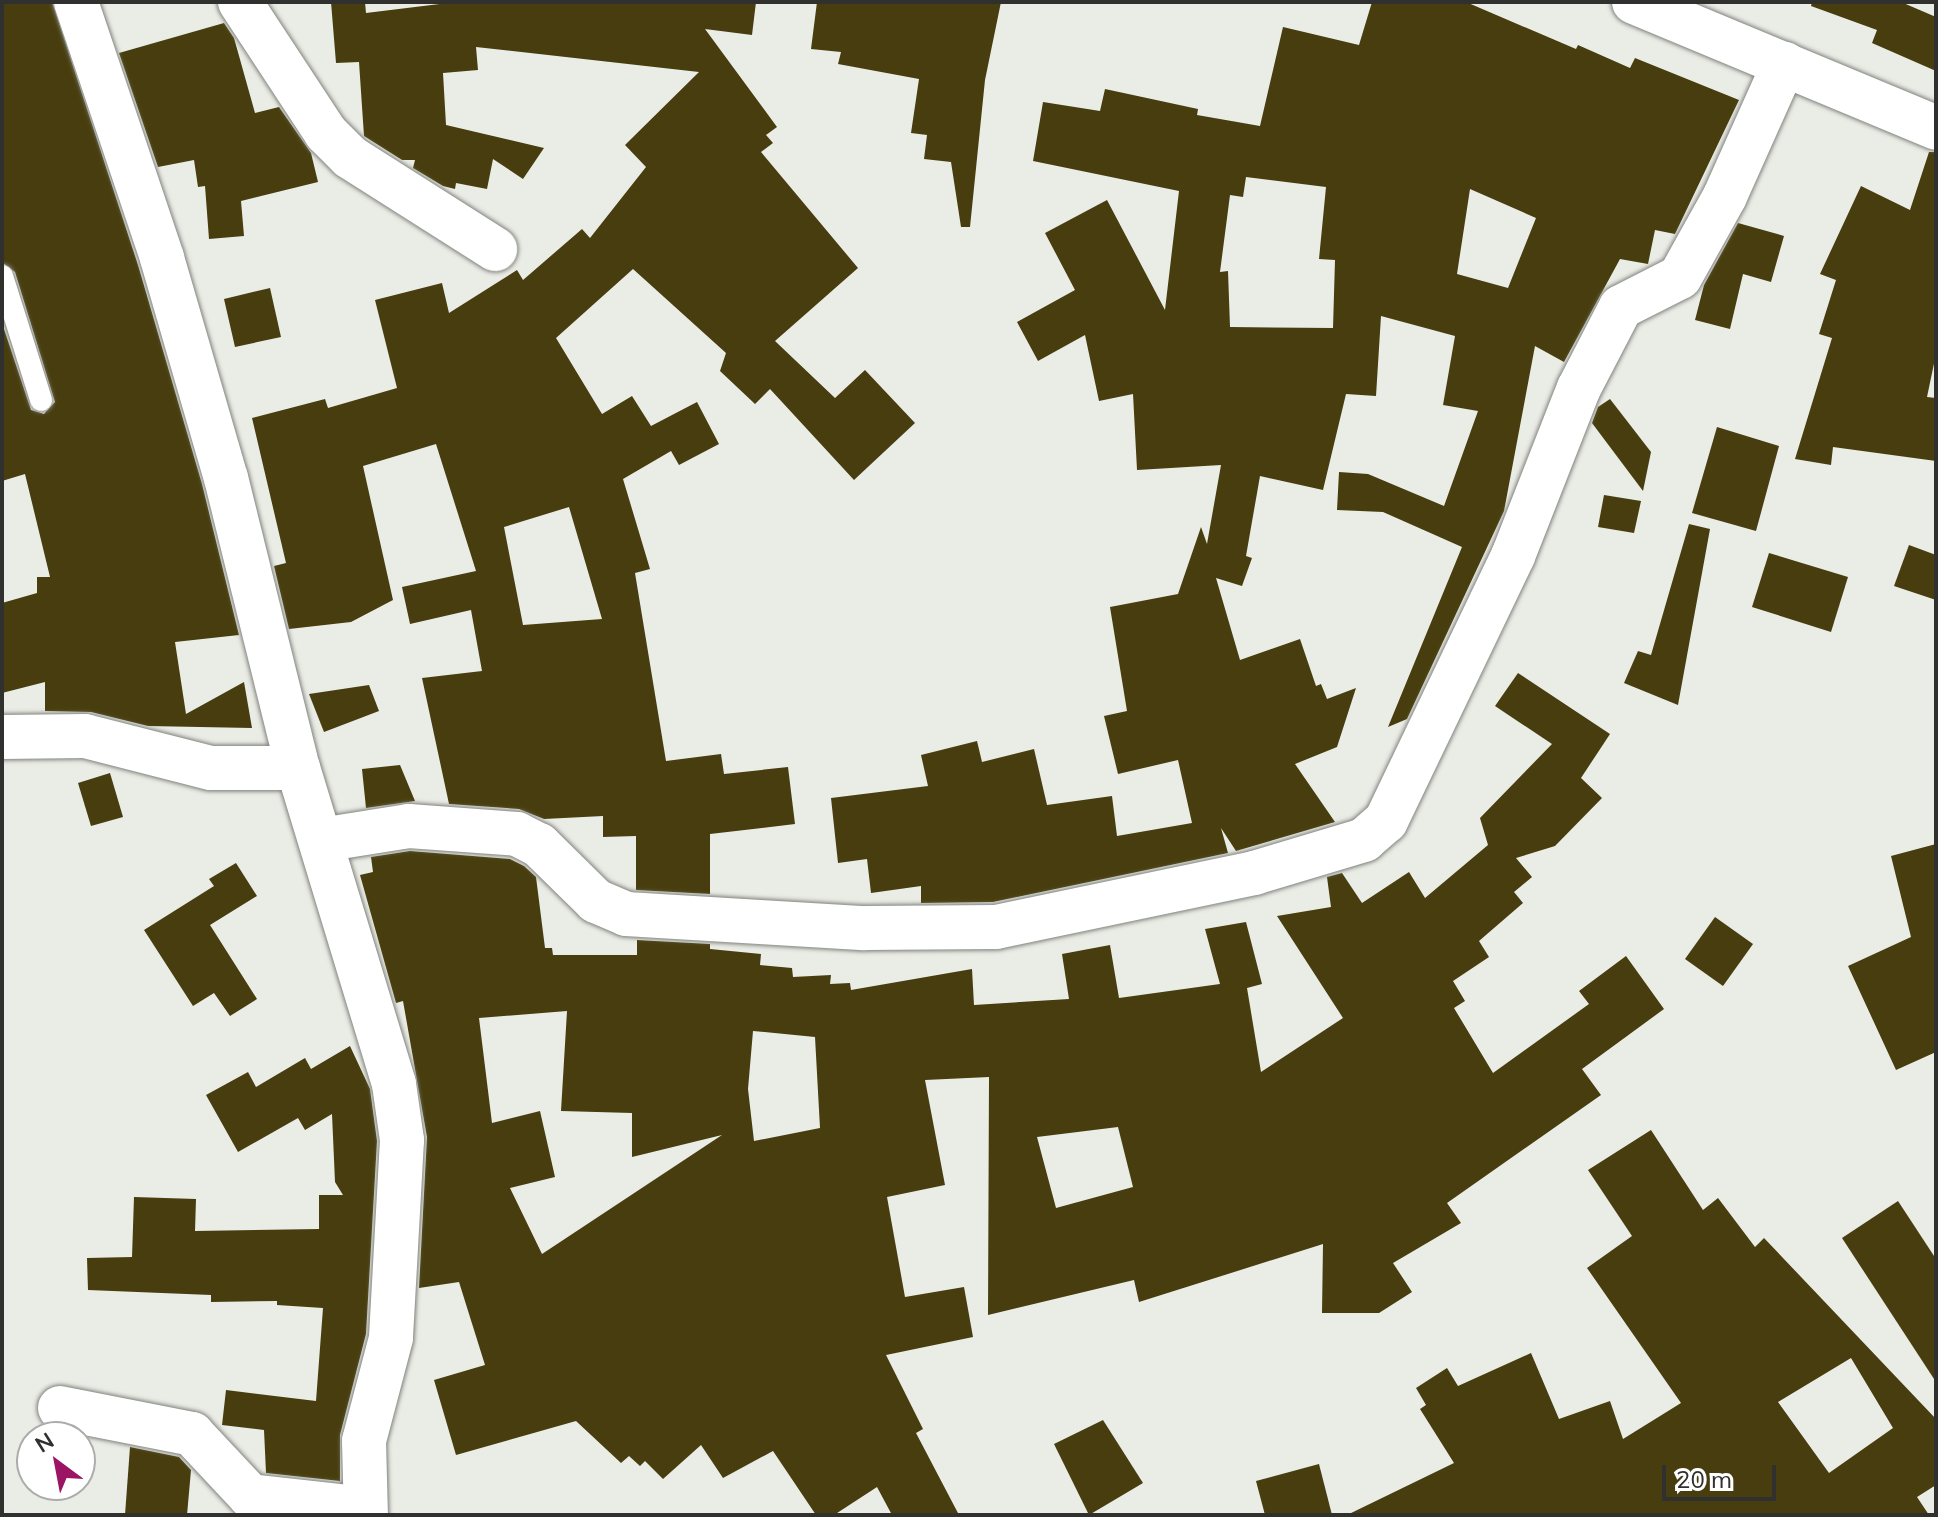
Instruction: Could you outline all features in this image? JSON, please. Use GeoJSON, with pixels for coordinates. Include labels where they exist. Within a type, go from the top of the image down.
{"type":"FeatureCollection","features":[{"type":"Feature","properties":{"kind":"street"},"geometry":{"type":"LineString","coordinates":[[60,1408],[192,1434],[250,1496],[366,1512],[364,1441],[391,1338],[402,1140],[394,1084],[298,768],[218,448],[162,258],[76,2]]}},
{"type":"Feature","properties":{"kind":"street"},"geometry":{"type":"LineString","coordinates":[[240,2],[334,141],[495,249]]}},
{"type":"Feature","properties":{"kind":"street"},"geometry":{"type":"LineString","coordinates":[[1634,2],[1936,128]]}},
{"type":"Feature","properties":{"kind":"street"},"geometry":{"type":"LineString","coordinates":[[321,840],[409,826],[517,834],[539,845],[596,901],[626,914],[865,928],[996,927],[1254,873],[1364,840],[1386,821],[1513,556],[1579,388],[1621,307],[1680,277],[1725,196],[1784,64]]}},
{"type":"Feature","properties":{"kind":"street"},"geometry":{"type":"LineString","coordinates":[[2,737],[85,736],[211,768],[298,768]]}},
{"type":"Feature","properties":{"kind":"lane"},"geometry":{"type":"LineString","coordinates":[[2,276],[41,400]]}},
{"type":"Feature","properties":{"kind":"building"},"geometry":{"type":"Polygon","coordinates":[[[2,2],[52,2],[138,265],[202,484],[239,635],[175,642],[186,714],[244,682],[252,728],[148,726],[91,712],[45,711],[45,682],[2,693],[2,603],[37,593],[37,577],[50,577],[25,474],[2,481],[2,323],[31,410],[44,414],[55,402],[15,272],[2,262],[2,2]]]}},
{"type":"Feature","properties":{"kind":"building"},"geometry":{"type":"Polygon","coordinates":[[[331,2],[365,2],[366,13],[456,2],[756,2],[752,35],[705,29],[777,127],[766,135],[773,143],[761,152],[858,268],[775,341],[835,398],[865,370],[915,423],[854,480],[770,389],[755,404],[720,371],[726,353],[633,269],[556,338],[602,414],[632,396],[651,426],[697,402],[719,444],[679,465],[671,451],[623,479],[650,569],[635,573],[666,761],[721,754],[724,774],[788,767],[795,824],[710,834],[710,894],[636,890],[636,836],[603,837],[603,816],[544,819],[519,809],[449,804],[422,678],[482,671],[471,610],[410,624],[402,587],[476,571],[436,444],[363,466],[393,600],[351,622],[289,629],[274,566],[286,563],[252,418],[325,399],[328,408],[397,388],[375,300],[442,283],[449,313],[517,270],[523,280],[582,229],[590,238],[646,167],[625,145],[699,72],[476,47],[478,70],[443,73],[446,125],[544,148],[523,179],[493,159],[487,189],[456,183],[455,189],[443,186],[413,168],[415,160],[402,160],[364,136],[359,62],[336,63],[331,2]],[[569,507],[504,527],[523,625],[602,619],[569,507]]]}},
{"type":"Feature","properties":{"kind":"building"},"geometry":{"type":"Polygon","coordinates":[[[817,2],[1001,2],[985,80],[970,227],[961,227],[951,162],[924,159],[927,135],[911,133],[919,79],[838,64],[841,52],[811,49],[817,2]]]}},
{"type":"Feature","properties":{"kind":"building"},"geometry":{"type":"Polygon","coordinates":[[[1372,2],[1466,2],[1576,49],[1578,45],[1630,68],[1635,58],[1739,100],[1675,234],[1655,230],[1648,264],[1620,259],[1564,362],[1535,346],[1504,511],[1407,719],[1388,727],[1462,547],[1383,512],[1337,510],[1339,472],[1368,474],[1444,506],[1478,411],[1443,405],[1455,336],[1381,316],[1376,396],[1346,394],[1323,490],[1260,476],[1246,556],[1252,558],[1242,586],[1216,578],[1240,660],[1300,639],[1316,686],[1321,684],[1327,699],[1356,688],[1337,747],[1295,764],[1335,822],[1236,851],[1221,828],[1228,853],[993,902],[921,903],[921,886],[871,893],[867,859],[838,863],[831,798],[928,786],[921,755],[977,741],[982,762],[1034,749],[1047,805],[1112,796],[1117,836],[1192,823],[1178,760],[1118,774],[1104,716],[1127,711],[1110,607],[1178,594],[1201,527],[1207,544],[1221,465],[1137,470],[1133,394],[1099,401],[1085,335],[1038,361],[1017,322],[1075,290],[1045,233],[1107,200],[1165,310],[1179,191],[1033,161],[1043,102],[1100,111],[1105,89],[1198,109],[1197,115],[1260,126],[1283,27],[1359,45],[1372,2]],[[1246,177],[1243,197],[1230,195],[1220,272],[1228,271],[1230,327],[1333,328],[1335,260],[1319,259],[1326,187],[1246,177]],[[1470,189],[1457,274],[1508,288],[1536,218],[1470,189]]]}},
{"type":"Feature","properties":{"kind":"building"},"geometry":{"type":"Polygon","coordinates":[[[1812,2],[1901,2],[1936,17],[1936,71],[1872,43],[1877,30],[1811,6],[1812,2]]]}},
{"type":"Feature","properties":{"kind":"building"},"geometry":{"type":"Polygon","coordinates":[[[224,23],[234,38],[255,113],[279,107],[311,153],[318,182],[241,201],[244,236],[209,239],[205,186],[198,187],[194,160],[158,167],[119,53],[224,23]]]}},
{"type":"Feature","properties":{"kind":"building"},"geometry":{"type":"Polygon","coordinates":[[[1929,152],[1936,152],[1936,354],[1927,397],[1936,398],[1936,461],[1833,447],[1831,465],[1795,459],[1832,338],[1819,334],[1836,280],[1820,274],[1861,186],[1910,210],[1929,152]]]}},
{"type":"Feature","properties":{"kind":"building"},"geometry":{"type":"Polygon","coordinates":[[[1738,223],[1784,236],[1771,282],[1743,274],[1730,329],[1695,320],[1704,285],[1738,223]]]}},
{"type":"Feature","properties":{"kind":"building"},"geometry":{"type":"Polygon","coordinates":[[[270,288],[281,337],[235,347],[224,299],[270,288]]]}},
{"type":"Feature","properties":{"kind":"building"},"geometry":{"type":"Polygon","coordinates":[[[1610,399],[1651,452],[1643,491],[1592,423],[1598,407],[1610,399]]]}},
{"type":"Feature","properties":{"kind":"building"},"geometry":{"type":"Polygon","coordinates":[[[1717,427],[1779,446],[1756,531],[1692,513],[1717,427]]]}},
{"type":"Feature","properties":{"kind":"building"},"geometry":{"type":"Polygon","coordinates":[[[1604,495],[1641,501],[1634,533],[1598,527],[1604,495]]]}},
{"type":"Feature","properties":{"kind":"building"},"geometry":{"type":"Polygon","coordinates":[[[1689,524],[1710,529],[1678,705],[1624,683],[1638,651],[1651,655],[1689,524]]]}},
{"type":"Feature","properties":{"kind":"building"},"geometry":{"type":"Polygon","coordinates":[[[1909,545],[1936,555],[1936,600],[1894,586],[1909,545]]]}},
{"type":"Feature","properties":{"kind":"building"},"geometry":{"type":"Polygon","coordinates":[[[1769,553],[1848,577],[1831,632],[1752,607],[1769,553]]]}},
{"type":"Feature","properties":{"kind":"building"},"geometry":{"type":"Polygon","coordinates":[[[1518,673],[1610,734],[1581,778],[1602,798],[1555,846],[1516,858],[1532,877],[1514,892],[1523,903],[1479,941],[1489,957],[1453,981],[1465,1001],[1454,1008],[1493,1073],[1589,1004],[1579,991],[1626,956],[1664,1009],[1582,1069],[1601,1095],[1447,1203],[1461,1223],[1393,1263],[1412,1292],[1379,1313],[1322,1313],[1323,1244],[1139,1302],[1134,1280],[988,1315],[989,1077],[925,1080],[945,1185],[887,1197],[905,1297],[964,1287],[973,1337],[886,1355],[923,1429],[916,1433],[959,1515],[892,1515],[877,1487],[834,1515],[816,1515],[773,1451],[723,1478],[701,1445],[663,1479],[645,1461],[640,1466],[629,1456],[621,1463],[576,1421],[456,1455],[434,1380],[485,1365],[459,1282],[419,1288],[427,1137],[403,1001],[396,1003],[360,875],[373,872],[371,857],[410,851],[510,859],[524,866],[536,877],[545,948],[552,948],[553,955],[637,955],[637,940],[710,944],[710,949],[761,954],[760,965],[792,968],[793,977],[831,975],[830,984],[850,983],[851,990],[972,969],[974,1005],[1069,999],[1062,954],[1110,945],[1119,998],[1220,984],[1205,929],[1246,922],[1262,984],[1247,988],[1261,1072],[1343,1018],[1277,916],[1331,907],[1327,877],[1342,873],[1362,903],[1409,872],[1425,898],[1488,845],[1480,818],[1552,744],[1495,706],[1518,673]],[[567,1011],[479,1018],[492,1123],[540,1111],[555,1177],[510,1188],[542,1254],[722,1135],[632,1157],[632,1113],[561,1111],[567,1011]],[[753,1031],[748,1089],[754,1141],[820,1128],[815,1037],[753,1031]],[[1118,1127],[1037,1137],[1056,1208],[1133,1187],[1118,1127]]]}},
{"type":"Feature","properties":{"kind":"building"},"geometry":{"type":"Polygon","coordinates":[[[369,685],[379,711],[324,732],[309,694],[369,685]]]}},
{"type":"Feature","properties":{"kind":"building"},"geometry":{"type":"Polygon","coordinates":[[[400,765],[415,801],[366,808],[362,769],[400,765]]]}},
{"type":"Feature","properties":{"kind":"building"},"geometry":{"type":"Polygon","coordinates":[[[110,773],[123,817],[91,826],[78,783],[110,773]]]}},
{"type":"Feature","properties":{"kind":"building"},"geometry":{"type":"Polygon","coordinates":[[[1936,844],[1936,1052],[1896,1070],[1848,966],[1911,937],[1891,856],[1936,844]]]}},
{"type":"Feature","properties":{"kind":"building"},"geometry":{"type":"Polygon","coordinates":[[[236,863],[257,896],[210,925],[257,999],[230,1016],[214,993],[193,1006],[144,930],[214,886],[209,879],[236,863]]]}},
{"type":"Feature","properties":{"kind":"building"},"geometry":{"type":"Polygon","coordinates":[[[1715,917],[1753,944],[1723,986],[1685,959],[1715,917]]]}},
{"type":"Feature","properties":{"kind":"building"},"geometry":{"type":"Polygon","coordinates":[[[350,1046],[370,1089],[377,1141],[366,1334],[340,1435],[340,1481],[266,1473],[264,1430],[222,1425],[226,1390],[316,1401],[323,1308],[277,1305],[277,1301],[211,1302],[211,1295],[88,1290],[87,1258],[132,1257],[134,1197],[196,1199],[195,1231],[319,1229],[319,1195],[343,1195],[335,1182],[332,1114],[305,1130],[298,1118],[238,1152],[206,1095],[248,1072],[256,1087],[305,1058],[311,1069],[350,1046]]]}},
{"type":"Feature","properties":{"kind":"building"},"geometry":{"type":"Polygon","coordinates":[[[1651,1130],[1703,1210],[1718,1198],[1755,1247],[1764,1238],[1936,1419],[1936,1485],[1917,1497],[1929,1515],[1347,1515],[1454,1463],[1420,1409],[1426,1405],[1416,1388],[1447,1368],[1458,1386],[1531,1353],[1559,1419],[1610,1401],[1623,1439],[1681,1403],[1587,1268],[1632,1236],[1588,1170],[1651,1130]],[[1851,1358],[1778,1402],[1829,1473],[1893,1428],[1851,1358]]]}},
{"type":"Feature","properties":{"kind":"building"},"geometry":{"type":"Polygon","coordinates":[[[1898,1201],[1936,1259],[1936,1382],[1842,1238],[1898,1201]]]}},
{"type":"Feature","properties":{"kind":"building"},"geometry":{"type":"Polygon","coordinates":[[[1103,1420],[1143,1483],[1089,1515],[1054,1444],[1103,1420]]]}},
{"type":"Feature","properties":{"kind":"building"},"geometry":{"type":"Polygon","coordinates":[[[130,1447],[179,1457],[191,1470],[187,1515],[125,1515],[130,1447]]]}},
{"type":"Feature","properties":{"kind":"building"},"geometry":{"type":"Polygon","coordinates":[[[1319,1464],[1332,1515],[1265,1515],[1256,1481],[1319,1464]]]}}]}
